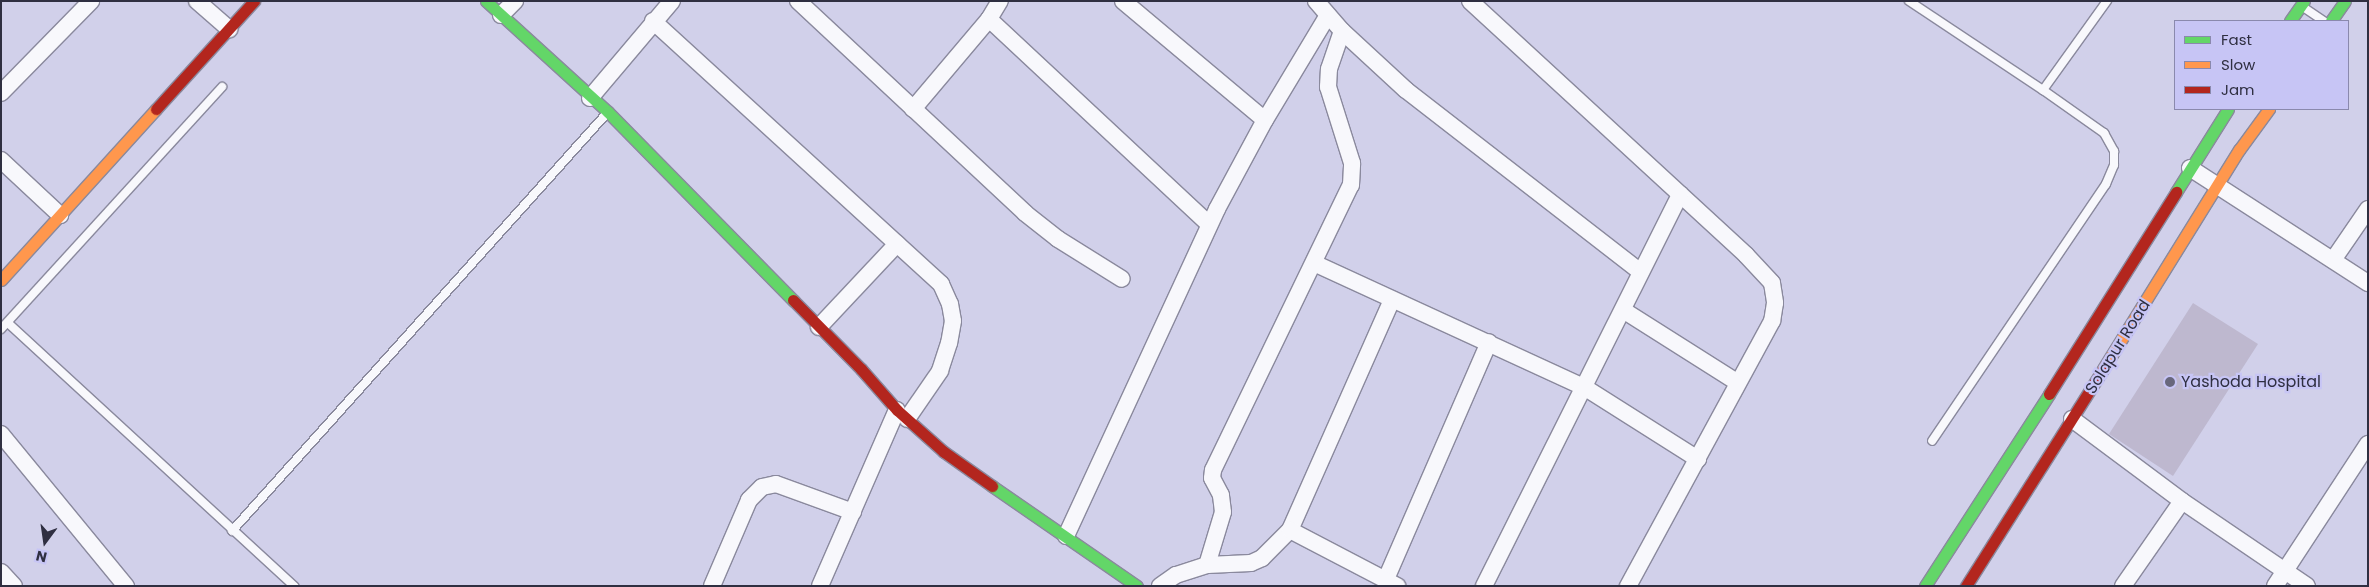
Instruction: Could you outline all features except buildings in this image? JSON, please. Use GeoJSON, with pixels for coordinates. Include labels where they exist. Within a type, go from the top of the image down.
{"type":"FeatureCollection","features":[{"type":"Feature","properties":{"kind":"street"},"geometry":{"type":"LineString","coordinates":[[1,93],[91,1]]}},
{"type":"Feature","properties":{"kind":"street"},"geometry":{"type":"LineString","coordinates":[[197,1],[229,29]]}},
{"type":"Feature","properties":{"kind":"street"},"geometry":{"type":"LineString","coordinates":[[1,280],[254,1]]}},
{"type":"Feature","properties":{"kind":"street"},"geometry":{"type":"LineString","coordinates":[[486,1],[590,98],[608,112],[861,369],[902,414],[944,452],[1137,586]]}},
{"type":"Feature","properties":{"kind":"street"},"geometry":{"type":"LineString","coordinates":[[501,15],[515,1]]}},
{"type":"Feature","properties":{"kind":"street"},"geometry":{"type":"LineString","coordinates":[[590,98],[653,21],[672,1]]}},
{"type":"Feature","properties":{"kind":"street"},"geometry":{"type":"LineString","coordinates":[[798,1],[1025,213],[1058,239],[1122,279]]}},
{"type":"Feature","properties":{"kind":"street"},"geometry":{"type":"LineString","coordinates":[[913,109],[1000,1]]}},
{"type":"Feature","properties":{"kind":"street"},"geometry":{"type":"LineString","coordinates":[[1123,1],[1265,120]]}},
{"type":"Feature","properties":{"kind":"street"},"geometry":{"type":"LineString","coordinates":[[1316,1],[1342,31],[1406,90],[1641,272]]}},
{"type":"Feature","properties":{"kind":"street"},"geometry":{"type":"LineString","coordinates":[[1470,1],[1746,255],[1772,283],[1775,303],[1772,321],[1737,382],[1698,459],[1628,586]]}},
{"type":"Feature","properties":{"kind":"street"},"geometry":{"type":"LineString","coordinates":[[2332,20],[2345,1]]}},
{"type":"Feature","properties":{"kind":"street"},"geometry":{"type":"LineString","coordinates":[[2291,20],[2300,3]]}},
{"type":"Feature","properties":{"kind":"street"},"geometry":{"type":"LineString","coordinates":[[1066,536],[1209,224],[1265,120],[1328,15]]}},
{"type":"Feature","properties":{"kind":"street"},"geometry":{"type":"LineString","coordinates":[[988,18],[1209,224]]}},
{"type":"Feature","properties":{"kind":"street"},"geometry":{"type":"LineString","coordinates":[[653,21],[941,284],[950,304],[953,321],[950,343],[940,371],[902,414],[853,512],[820,586]]}},
{"type":"Feature","properties":{"kind":"street"},"geometry":{"type":"LineString","coordinates":[[1207,565],[1223,512],[1221,495],[1212,478],[1213,470],[1350,185],[1352,163],[1328,88],[1329,69],[1342,31]]}},
{"type":"Feature","properties":{"kind":"street","name":"Solapur Road"},"geometry":{"type":"LineString","coordinates":[[1925,586],[2227,110]]}},
{"type":"Feature","properties":{"kind":"street","name":"Solapur Road"},"geometry":{"type":"LineString","coordinates":[[1966,586],[2240,150],[2268,110]]}},
{"type":"Feature","properties":{"kind":"street"},"geometry":{"type":"LineString","coordinates":[[1,160],[60,215]]}},
{"type":"Feature","properties":{"kind":"street"},"geometry":{"type":"LineString","coordinates":[[2190,168],[2368,283]]}},
{"type":"Feature","properties":{"kind":"street"},"geometry":{"type":"LineString","coordinates":[[1484,586],[1680,194]]}},
{"type":"Feature","properties":{"kind":"street"},"geometry":{"type":"LineString","coordinates":[[2333,260],[2368,209]]}},
{"type":"Feature","properties":{"kind":"street"},"geometry":{"type":"LineString","coordinates":[[819,327],[897,244]]}},
{"type":"Feature","properties":{"kind":"street"},"geometry":{"type":"LineString","coordinates":[[1314,263],[1584,387],[1698,459]]}},
{"type":"Feature","properties":{"kind":"street"},"geometry":{"type":"LineString","coordinates":[[1160,586],[1176,575],[1207,565],[1251,563],[1262,558],[1290,530],[1392,300]]}},
{"type":"Feature","properties":{"kind":"street"},"geometry":{"type":"LineString","coordinates":[[1622,310],[1737,382]]}},
{"type":"Feature","properties":{"kind":"street"},"geometry":{"type":"LineString","coordinates":[[1290,530],[1392,582],[1489,342]]}},
{"type":"Feature","properties":{"kind":"street"},"geometry":{"type":"LineString","coordinates":[[2072,419],[2182,501],[2307,586]]}},
{"type":"Feature","properties":{"kind":"street"},"geometry":{"type":"LineString","coordinates":[[1,434],[126,586]]}},
{"type":"Feature","properties":{"kind":"street"},"geometry":{"type":"LineString","coordinates":[[2275,586],[2368,444]]}},
{"type":"Feature","properties":{"kind":"street"},"geometry":{"type":"LineString","coordinates":[[712,586],[749,500],[762,487],[776,484],[853,512]]}},
{"type":"Feature","properties":{"kind":"street"},"geometry":{"type":"LineString","coordinates":[[2123,586],[2182,501]]}},
{"type":"Feature","properties":{"kind":"street"},"geometry":{"type":"LineString","coordinates":[[1,572],[14,586]]}},
{"type":"Feature","properties":{"kind":"lane"},"geometry":{"type":"LineString","coordinates":[[1909,1],[2043,90],[2104,134],[2114,151],[2114,164],[2106,184],[1932,441]]}},
{"type":"Feature","properties":{"kind":"lane"},"geometry":{"type":"LineString","coordinates":[[2043,90],[2107,1]]}},
{"type":"Feature","properties":{"kind":"lane"},"geometry":{"type":"LineString","coordinates":[[2300,3],[2323,20]]}},
{"type":"Feature","properties":{"kind":"lane"},"geometry":{"type":"LineString","coordinates":[[1,329],[222,87]]}},
{"type":"Feature","properties":{"kind":"lane"},"geometry":{"type":"LineString","coordinates":[[232,531],[608,112]]}},
{"type":"Feature","properties":{"kind":"lane"},"geometry":{"type":"LineString","coordinates":[[8,323],[294,586]]}},
{"type":"Feature","properties":{"kind":"traffic: fast"},"geometry":{"type":"LineString","coordinates":[[486,1],[608,112],[793,300]]}},
{"type":"Feature","properties":{"kind":"traffic: fast"},"geometry":{"type":"LineString","coordinates":[[2291,20],[2304,1]]}},
{"type":"Feature","properties":{"kind":"traffic: fast"},"geometry":{"type":"LineString","coordinates":[[2332,20],[2345,1]]}},
{"type":"Feature","properties":{"kind":"traffic: fast"},"geometry":{"type":"LineString","coordinates":[[2176,192],[2227,110]]}},
{"type":"Feature","properties":{"kind":"traffic: fast"},"geometry":{"type":"LineString","coordinates":[[1925,586],[2049,394]]}},
{"type":"Feature","properties":{"kind":"traffic: fast"},"geometry":{"type":"LineString","coordinates":[[992,486],[1137,586]]}},
{"type":"Feature","properties":{"kind":"traffic: slow"},"geometry":{"type":"LineString","coordinates":[[1,280],[156,109]]}},
{"type":"Feature","properties":{"kind":"traffic: slow"},"geometry":{"type":"LineString","coordinates":[[2103,369],[2239,150],[2268,110]]}},
{"type":"Feature","properties":{"kind":"traffic: jam"},"geometry":{"type":"LineString","coordinates":[[156,109],[254,1]]}},
{"type":"Feature","properties":{"kind":"traffic: jam"},"geometry":{"type":"LineString","coordinates":[[2049,394],[2176,192]]}},
{"type":"Feature","properties":{"kind":"traffic: jam"},"geometry":{"type":"LineString","coordinates":[[793,300],[861,369],[897,410],[944,452],[992,486]]}},
{"type":"Feature","properties":{"kind":"traffic: jam"},"geometry":{"type":"LineString","coordinates":[[1966,586],[2103,369]]}},
{"type":"Feature","properties":{"kind":"place","name":"Yashoda Hospital"},"geometry":{"type":"Point","coordinates":[2170,382]}}]}
